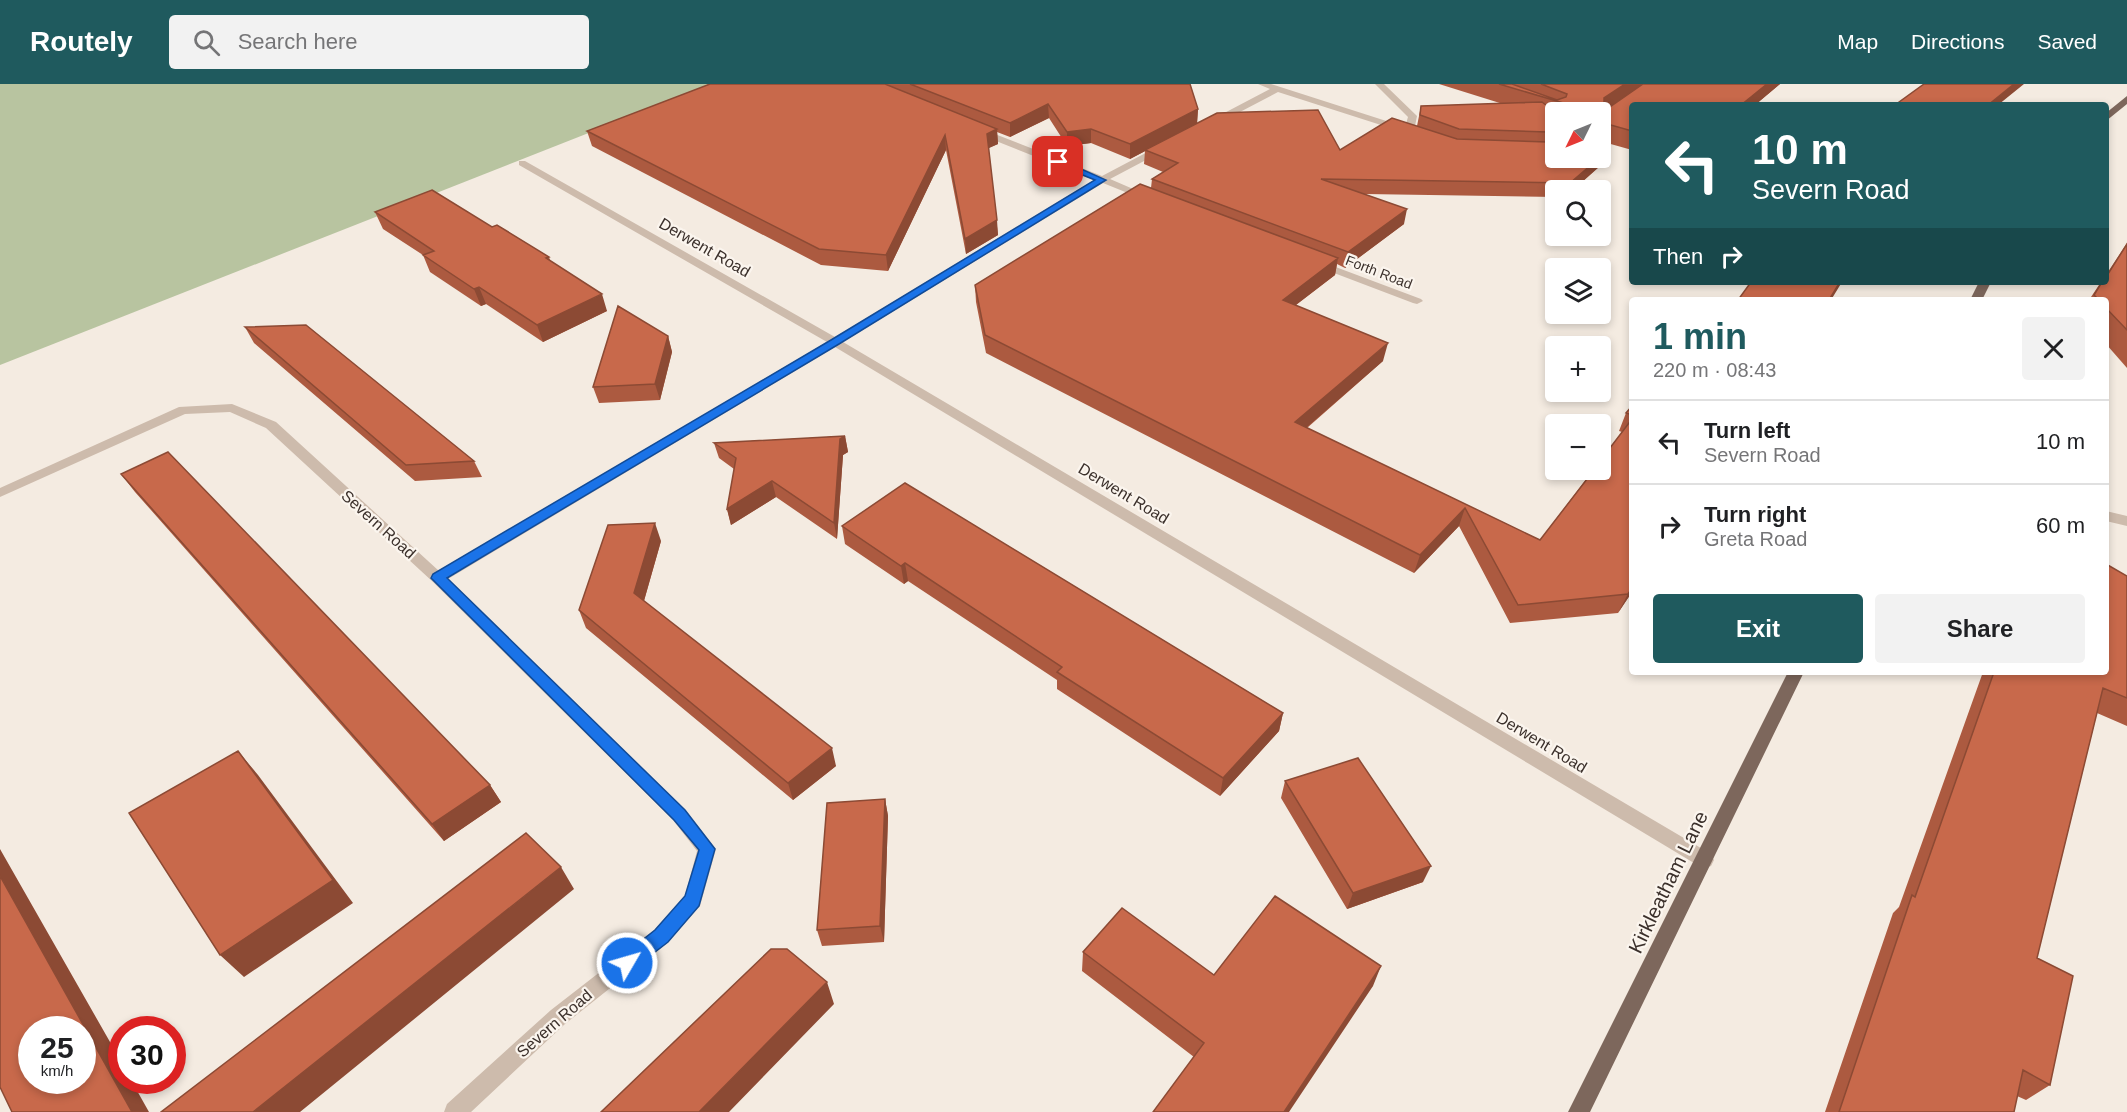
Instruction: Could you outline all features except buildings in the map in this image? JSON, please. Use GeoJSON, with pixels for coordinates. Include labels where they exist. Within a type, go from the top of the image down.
{"type":"FeatureCollection","features":[{"type":"Feature","properties":{"kind":"main road"},"geometry":{"type":"LineString","coordinates":[[2109,115],[2127,99]]}},
{"type":"Feature","properties":{"kind":"main road","name":"Kirkleatham Lane"},"geometry":{"type":"LineString","coordinates":[[1579,1112],[1795,675]]}},
{"type":"Feature","properties":{"kind":"street"},"geometry":{"type":"LineString","coordinates":[[1262,84],[1420,136]]}},
{"type":"Feature","properties":{"kind":"street"},"geometry":{"type":"LineString","coordinates":[[1379,84],[1413,116],[1409,131]]}},
{"type":"Feature","properties":{"kind":"street"},"geometry":{"type":"LineString","coordinates":[[1205,126],[1277,89]]}},
{"type":"Feature","properties":{"kind":"street"},"geometry":{"type":"LineString","coordinates":[[971,128],[1156,201]]}},
{"type":"Feature","properties":{"kind":"street"},"geometry":{"type":"LineString","coordinates":[[438,578],[835,342],[1101,180],[1174,142]]}},
{"type":"Feature","properties":{"kind":"street","name":"Derwent Road"},"geometry":{"type":"LineString","coordinates":[[522,163],[835,342],[1705,860]]}},
{"type":"Feature","properties":{"kind":"street","name":"Forth Road"},"geometry":{"type":"LineString","coordinates":[[1308,260],[1418,301]]}},
{"type":"Feature","properties":{"kind":"street","name":"Severn Road"},"geometry":{"type":"LineString","coordinates":[[0,493],[183,410],[232,408],[271,425],[438,578],[679,815],[707,849],[693,900],[662,936],[558,1017],[455,1112]]}},
{"type":"Feature","properties":{"kind":"street"},"geometry":{"type":"LineString","coordinates":[[2109,517],[2127,521]]}},
{"type":"Feature","properties":{"kind":"green space"},"geometry":{"type":"Polygon","coordinates":[[[0,84],[713,84],[0,365],[0,84]]]}},
{"type":"Feature","properties":{"kind":"route"},"geometry":{"type":"LineString","coordinates":[[627,963],[662,936],[693,900],[707,849],[679,815],[438,578],[835,342],[1101,180],[1058,162]]}}]}
